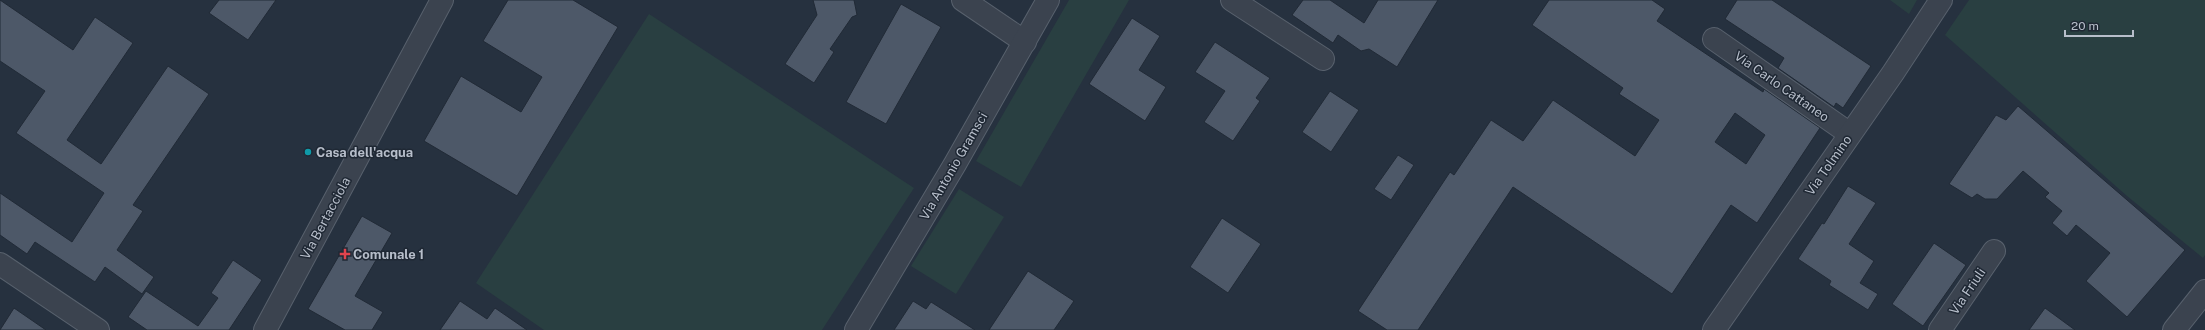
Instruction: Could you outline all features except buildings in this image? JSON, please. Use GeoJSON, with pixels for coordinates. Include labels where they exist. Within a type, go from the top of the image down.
{"type":"FeatureCollection","features":[{"type":"Feature","properties":{"kind":"street","name":"Via Bertacciola"},"geometry":{"type":"LineString","coordinates":[[265,330],[442,0]]}},
{"type":"Feature","properties":{"kind":"street"},"geometry":{"type":"LineString","coordinates":[[963,0],[1024,42]]}},
{"type":"Feature","properties":{"kind":"street","name":"Via Antonio Gramsci"},"geometry":{"type":"LineString","coordinates":[[856,330],[955,164],[1048,0]]}},
{"type":"Feature","properties":{"kind":"street"},"geometry":{"type":"LineString","coordinates":[[1232,0],[1323,59]]}},
{"type":"Feature","properties":{"kind":"street","name":"Via Tolmino"},"geometry":{"type":"LineString","coordinates":[[1714,330],[1893,73],[1941,0]]}},
{"type":"Feature","properties":{"kind":"street","name":"Via Carlo Cattaneo"},"geometry":{"type":"LineString","coordinates":[[1714,39],[1850,134]]}},
{"type":"Feature","properties":{"kind":"street","name":"Via Friuli"},"geometry":{"type":"LineString","coordinates":[[1940,330],[1994,251]]}},
{"type":"Feature","properties":{"kind":"street"},"geometry":{"type":"LineString","coordinates":[[0,264],[98,330]]}},
{"type":"Feature","properties":{"kind":"street"},"geometry":{"type":"LineString","coordinates":[[2174,330],[2205,292]]}},
{"type":"Feature","properties":{"kind":"green space"},"geometry":{"type":"Polygon","coordinates":[[[1069,0],[1129,0],[1021,187],[976,161],[1069,0]]]}},
{"type":"Feature","properties":{"kind":"green space"},"geometry":{"type":"Polygon","coordinates":[[[1890,0],[1917,0],[1909,14],[1890,0]]]}},
{"type":"Feature","properties":{"kind":"green space"},"geometry":{"type":"Polygon","coordinates":[[[1969,0],[2205,0],[2205,255],[2203,258],[2127,196],[1945,35],[1969,0]]]}},
{"type":"Feature","properties":{"kind":"green space"},"geometry":{"type":"Polygon","coordinates":[[[649,14],[914,188],[822,330],[544,330],[476,283],[649,14]]]}},
{"type":"Feature","properties":{"kind":"green space"},"geometry":{"type":"Polygon","coordinates":[[[959,189],[1004,217],[956,294],[911,266],[959,189]]]}},
{"type":"Feature","properties":{"kind":"place","name":"Casa dell'acqua"},"geometry":{"type":"Point","coordinates":[308,152]}},
{"type":"Feature","properties":{"kind":"place","name":"Comunale 1"},"geometry":{"type":"Point","coordinates":[345,254]}}]}
